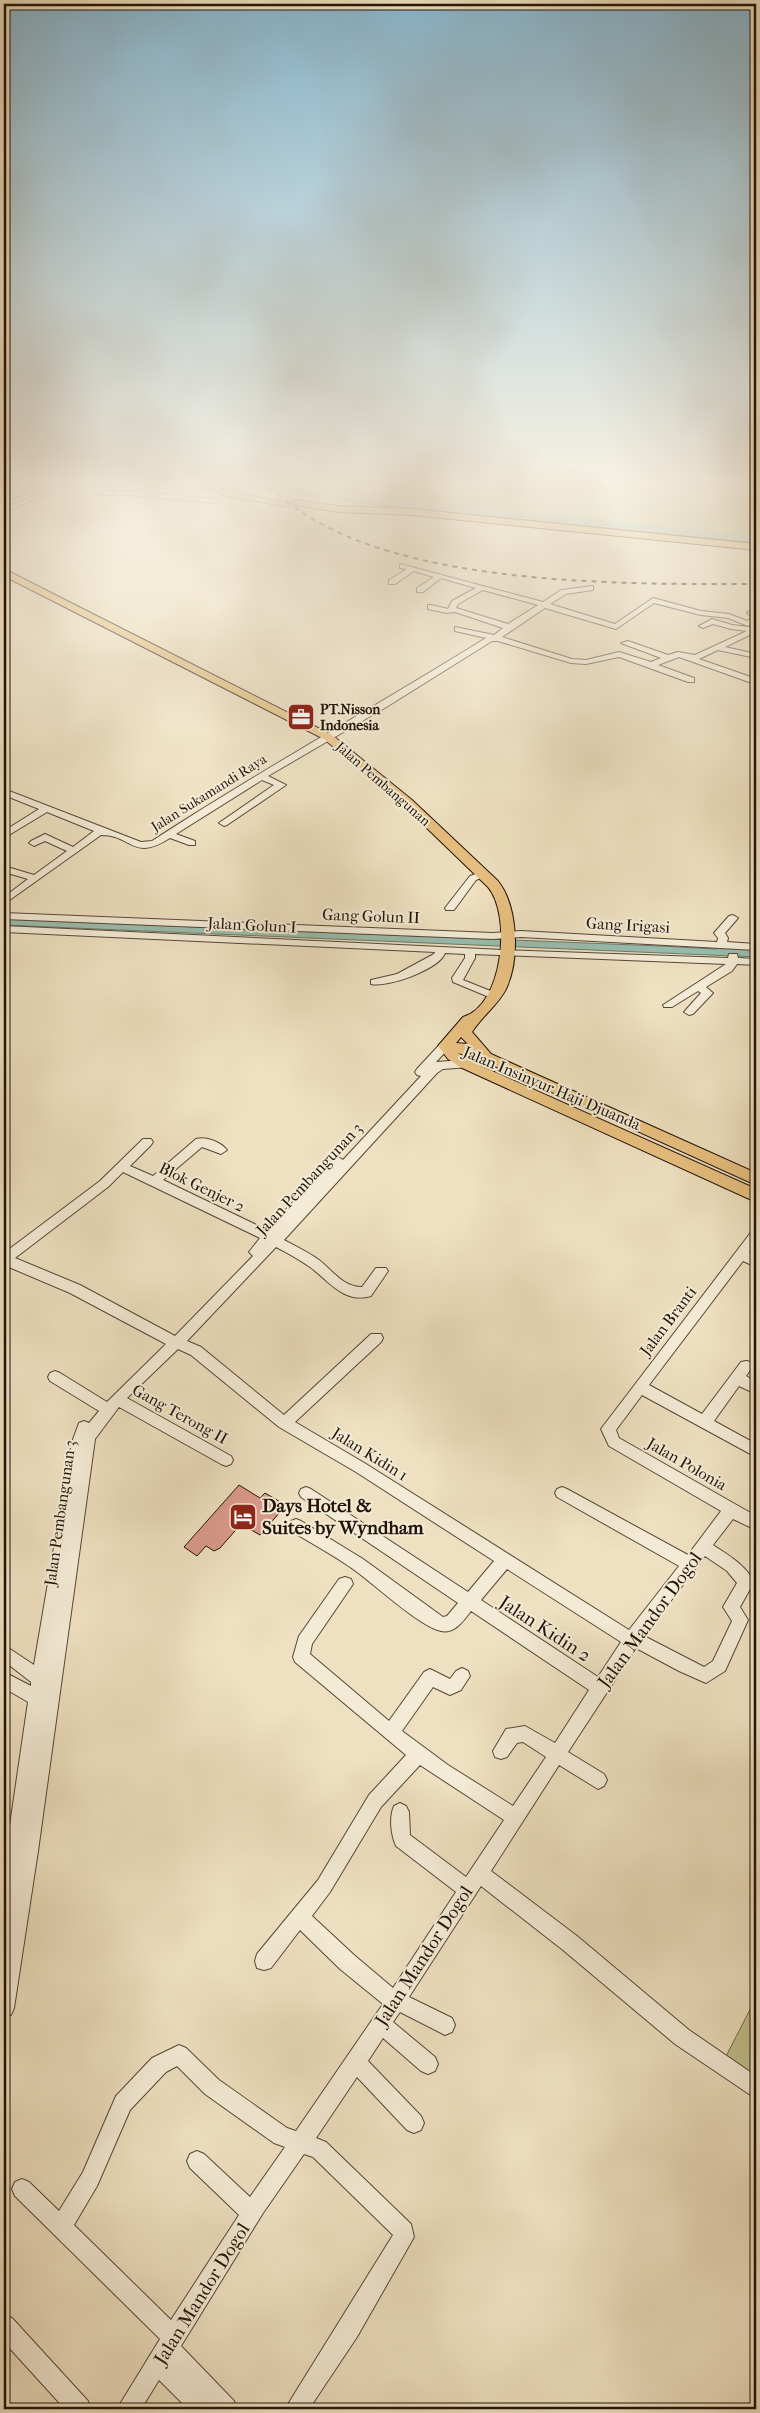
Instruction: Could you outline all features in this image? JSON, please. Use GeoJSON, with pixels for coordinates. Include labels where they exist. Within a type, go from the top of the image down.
{"type":"FeatureCollection","features":[{"type":"Feature","properties":{"kind":"main road","name":"Jalan Pembangunan"},"geometry":{"type":"LineString","coordinates":[[35,593],[325,739],[478,876],[495,897],[502,943],[504,977],[498,991],[472,1020],[465,1032],[486,1056]]}},
{"type":"Feature","properties":{"kind":"main road","name":"Jalan Pembangunan"},"geometry":{"type":"LineString","coordinates":[[44,593],[325,739],[408,804],[493,884],[502,896],[506,909],[499,973],[489,994],[445,1046]]}},
{"type":"Feature","properties":{"kind":"main road","name":"Jalan Insinyur Haji Djuanda"},"geometry":{"type":"LineString","coordinates":[[445,1046],[486,1056],[582,1098],[756,1179]]}},
{"type":"Feature","properties":{"kind":"main road","name":"Jalan Insinyur Haji Djuanda"},"geometry":{"type":"LineString","coordinates":[[445,1046],[453,1056],[465,1064],[756,1196]]}},
{"type":"Feature","properties":{"kind":"main road"},"geometry":{"type":"LineString","coordinates":[[570,1110],[581,1105],[582,1098]]}},
{"type":"Feature","properties":{"kind":"street"},"geometry":{"type":"LineString","coordinates":[[451,610],[455,603],[473,593]]}},
{"type":"Feature","properties":{"kind":"street"},"geometry":{"type":"LineString","coordinates":[[501,593],[616,627],[653,600],[701,613],[728,616],[750,624],[756,618],[751,613],[756,608]]}},
{"type":"Feature","properties":{"kind":"street","name":"Jalan Sukamandi Raya"},"geometry":{"type":"LineString","coordinates":[[4,792],[103,831],[148,846],[490,639],[496,638],[509,627],[563,593]]}},
{"type":"Feature","properties":{"kind":"street"},"geometry":{"type":"LineString","coordinates":[[431,607],[447,611],[451,610],[509,627]]}},
{"type":"Feature","properties":{"kind":"street"},"geometry":{"type":"LineString","coordinates":[[704,626],[712,620],[731,627],[756,630]]}},
{"type":"Feature","properties":{"kind":"street"},"geometry":{"type":"LineString","coordinates":[[458,629],[496,638],[580,663],[619,654],[691,680]]}},
{"type":"Feature","properties":{"kind":"street"},"geometry":{"type":"LineString","coordinates":[[694,659],[756,630]]}},
{"type":"Feature","properties":{"kind":"street"},"geometry":{"type":"LineString","coordinates":[[625,643],[669,658]]}},
{"type":"Feature","properties":{"kind":"street"},"geometry":{"type":"LineString","coordinates":[[718,648],[756,656]]}},
{"type":"Feature","properties":{"kind":"street"},"geometry":{"type":"LineString","coordinates":[[650,665],[678,654],[717,667],[727,673],[752,680],[756,678]]}},
{"type":"Feature","properties":{"kind":"street"},"geometry":{"type":"LineString","coordinates":[[224,823],[281,784],[262,776]]}},
{"type":"Feature","properties":{"kind":"street"},"geometry":{"type":"LineString","coordinates":[[4,835],[46,809]]}},
{"type":"Feature","properties":{"kind":"street"},"geometry":{"type":"LineString","coordinates":[[4,902],[72,850],[103,831]]}},
{"type":"Feature","properties":{"kind":"street"},"geometry":{"type":"LineString","coordinates":[[169,834],[192,843]]}},
{"type":"Feature","properties":{"kind":"street"},"geometry":{"type":"LineString","coordinates":[[34,843],[45,837],[72,850]]}},
{"type":"Feature","properties":{"kind":"street"},"geometry":{"type":"LineString","coordinates":[[4,869],[34,878]]}},
{"type":"Feature","properties":{"kind":"street"},"geometry":{"type":"LineString","coordinates":[[450,908],[473,878],[478,876]]}},
{"type":"Feature","properties":{"kind":"street","name":"Gang Golun II"},"geometry":{"type":"LineString","coordinates":[[4,916],[277,934],[502,943]]}},
{"type":"Feature","properties":{"kind":"street"},"geometry":{"type":"LineString","coordinates":[[722,945],[723,938],[719,933],[733,918]]}},
{"type":"Feature","properties":{"kind":"street","name":"Jalan Golun I"},"geometry":{"type":"LineString","coordinates":[[4,929],[277,934],[470,951],[502,943]]}},
{"type":"Feature","properties":{"kind":"street"},"geometry":{"type":"LineString","coordinates":[[502,943],[733,953],[756,962]]}},
{"type":"Feature","properties":{"kind":"street","name":"Gang Irigasi"},"geometry":{"type":"LineString","coordinates":[[502,943],[628,949],[722,945],[733,953],[756,947]]}},
{"type":"Feature","properties":{"kind":"street"},"geometry":{"type":"LineString","coordinates":[[375,982],[390,981],[408,975],[439,956],[441,949]]}},
{"type":"Feature","properties":{"kind":"street"},"geometry":{"type":"LineString","coordinates":[[470,951],[470,958],[457,978],[458,982],[489,994]]}},
{"type":"Feature","properties":{"kind":"street"},"geometry":{"type":"LineString","coordinates":[[668,1005],[728,969],[733,953]]}},
{"type":"Feature","properties":{"kind":"street"},"geometry":{"type":"LineString","coordinates":[[689,1012],[708,993],[699,987]]}},
{"type":"Feature","properties":{"kind":"street","name":"Jalan Pembangunan 3"},"geometry":{"type":"LineString","coordinates":[[272,1240],[445,1046]]}},
{"type":"Feature","properties":{"kind":"street","name":"Jalan Pembangunan 3"},"geometry":{"type":"LineString","coordinates":[[41,1677],[88,1439],[92,1429],[433,1070],[440,1065],[465,1064]]}},
{"type":"Feature","properties":{"kind":"street"},"geometry":{"type":"LineString","coordinates":[[4,1259],[104,1184],[147,1142]]}},
{"type":"Feature","properties":{"kind":"street"},"geometry":{"type":"LineString","coordinates":[[154,1181],[200,1142],[211,1144],[221,1150]]}},
{"type":"Feature","properties":{"kind":"street","name":"Blok Genjer 2"},"geometry":{"type":"LineString","coordinates":[[122,1167],[225,1214],[312,1262],[338,1286],[354,1294],[366,1292],[381,1271]]}},
{"type":"Feature","properties":{"kind":"street","name":"Jalan Branti"},"geometry":{"type":"LineString","coordinates":[[608,1429],[756,1234]]}},
{"type":"Feature","properties":{"kind":"street"},"geometry":{"type":"LineString","coordinates":[[741,1254],[756,1262]]}},
{"type":"Feature","properties":{"kind":"street","name":"Jalan Kidin 1"},"geometry":{"type":"LineString","coordinates":[[4,1259],[76,1289],[196,1351],[284,1423],[361,1468],[624,1636],[644,1641],[687,1669],[706,1675],[719,1666],[740,1620],[731,1607],[746,1582],[732,1566],[703,1547]]}},
{"type":"Feature","properties":{"kind":"street"},"geometry":{"type":"LineString","coordinates":[[284,1423],[376,1338]]}},
{"type":"Feature","properties":{"kind":"street","name":"Jalan Pembangunan 3"},"geometry":{"type":"LineString","coordinates":[[4,2008],[44,1698],[41,1677],[79,1442],[84,1426],[102,1406],[174,1341]]}},
{"type":"Feature","properties":{"kind":"street"},"geometry":{"type":"LineString","coordinates":[[704,1423],[746,1366]]}},
{"type":"Feature","properties":{"kind":"street"},"geometry":{"type":"LineString","coordinates":[[55,1377],[102,1406]]}},
{"type":"Feature","properties":{"kind":"street"},"geometry":{"type":"LineString","coordinates":[[737,1378],[756,1388]]}},
{"type":"Feature","properties":{"kind":"street"},"geometry":{"type":"LineString","coordinates":[[640,1387],[756,1451]]}},
{"type":"Feature","properties":{"kind":"street","name":"Gang Terong II"},"geometry":{"type":"LineString","coordinates":[[118,1400],[226,1460]]}},
{"type":"Feature","properties":{"kind":"street","name":"Jalan Polonia"},"geometry":{"type":"LineString","coordinates":[[608,1429],[609,1435],[614,1442],[756,1524]]}},
{"type":"Feature","properties":{"kind":"street","name":"Jalan Kidin 2"},"geometry":{"type":"LineString","coordinates":[[306,1493],[600,1688]]}},
{"type":"Feature","properties":{"kind":"street"},"geometry":{"type":"LineString","coordinates":[[562,1493],[690,1564]]}},
{"type":"Feature","properties":{"kind":"street","name":"Jalan Mandor Dogol"},"geometry":{"type":"LineString","coordinates":[[128,2409],[252,2213],[356,2062],[467,1889],[633,1638],[731,1510]]}},
{"type":"Feature","properties":{"kind":"street"},"geometry":{"type":"LineString","coordinates":[[296,1526],[358,1564],[430,1618],[442,1624],[452,1623],[505,1560]]}},
{"type":"Feature","properties":{"kind":"street"},"geometry":{"type":"LineString","coordinates":[[345,1584],[305,1640],[301,1657],[391,1733],[442,1772],[515,1817]]}},
{"type":"Feature","properties":{"kind":"street"},"geometry":{"type":"LineString","coordinates":[[4,1652],[41,1677]]}},
{"type":"Feature","properties":{"kind":"street"},"geometry":{"type":"LineString","coordinates":[[391,1733],[430,1677],[450,1687],[455,1685],[462,1676]]}},
{"type":"Feature","properties":{"kind":"street"},"geometry":{"type":"LineString","coordinates":[[10,1684],[41,1677]]}},
{"type":"Feature","properties":{"kind":"street"},"geometry":{"type":"LineString","coordinates":[[10,1684],[44,1698]]}},
{"type":"Feature","properties":{"kind":"street"},"geometry":{"type":"LineString","coordinates":[[500,1751],[512,1735],[525,1734],[598,1780]]}},
{"type":"Feature","properties":{"kind":"street"},"geometry":{"type":"LineString","coordinates":[[264,1961],[324,1886],[376,1801],[418,1753]]}},
{"type":"Feature","properties":{"kind":"street","name":"Jalan Pembangunan 3"},"geometry":{"type":"LineString","coordinates":[[4,1925],[29,1805]]}},
{"type":"Feature","properties":{"kind":"street"},"geometry":{"type":"LineString","coordinates":[[400,1812],[402,1840],[467,1889]]}},
{"type":"Feature","properties":{"kind":"street"},"geometry":{"type":"LineString","coordinates":[[478,1873],[570,1943],[682,2037],[756,2087]]}},
{"type":"Feature","properties":{"kind":"street"},"geometry":{"type":"LineString","coordinates":[[300,1917],[347,1962],[388,1996],[445,2025]]}},
{"type":"Feature","properties":{"kind":"street"},"geometry":{"type":"LineString","coordinates":[[380,2024],[428,2064]]}},
{"type":"Feature","properties":{"kind":"street"},"geometry":{"type":"LineString","coordinates":[[60,2228],[90,2179],[123,2103],[159,2065],[179,2055],[212,2087],[281,2136],[318,2149],[404,2234],[403,2241],[354,2321],[296,2409]]}},
{"type":"Feature","properties":{"kind":"street"},"geometry":{"type":"LineString","coordinates":[[356,2062],[414,2123]]}},
{"type":"Feature","properties":{"kind":"street"},"geometry":{"type":"LineString","coordinates":[[197,2161],[252,2213]]}},
{"type":"Feature","properties":{"kind":"street"},"geometry":{"type":"LineString","coordinates":[[22,2189],[44,2209],[167,2350],[226,2409]]}},
{"type":"Feature","properties":{"kind":"street"},"geometry":{"type":"LineString","coordinates":[[4,2326],[80,2409]]}},
{"type":"Feature","properties":{"kind":"street"},"geometry":{"type":"LineString","coordinates":[[167,2350],[204,2409]]}},
{"type":"Feature","properties":{"kind":"green space"},"geometry":{"type":"Polygon","coordinates":[[[756,1998],[756,2091],[722,2064],[756,1998]]]}},
{"type":"Feature","properties":{"kind":"shaded area"},"geometry":{"type":"Polygon","coordinates":[[[4,919],[659,946],[756,951],[756,957],[4,925],[4,919]]]}},
{"type":"Feature","properties":{"kind":"building","name":"Days Hotel & Suites by Wyndham"},"geometry":{"type":"Polygon","coordinates":[[[239,1485],[260,1498],[265,1493],[282,1503],[281,1511],[260,1535],[241,1524],[220,1548],[214,1551],[206,1546],[197,1556],[184,1547],[239,1485]]]}},
{"type":"Feature","properties":{"kind":"waterway"},"geometry":{"type":"LineString","coordinates":[[725,950],[756,951]]}},
{"type":"Feature","properties":{"kind":"place","name":"PT.Nisson Indonesia"},"geometry":{"type":"Point","coordinates":[301,717]}},
{"type":"Feature","properties":{"kind":"place","name":"Days Hotel & Suites by Wyndham"},"geometry":{"type":"Point","coordinates":[243,1517]}}]}
